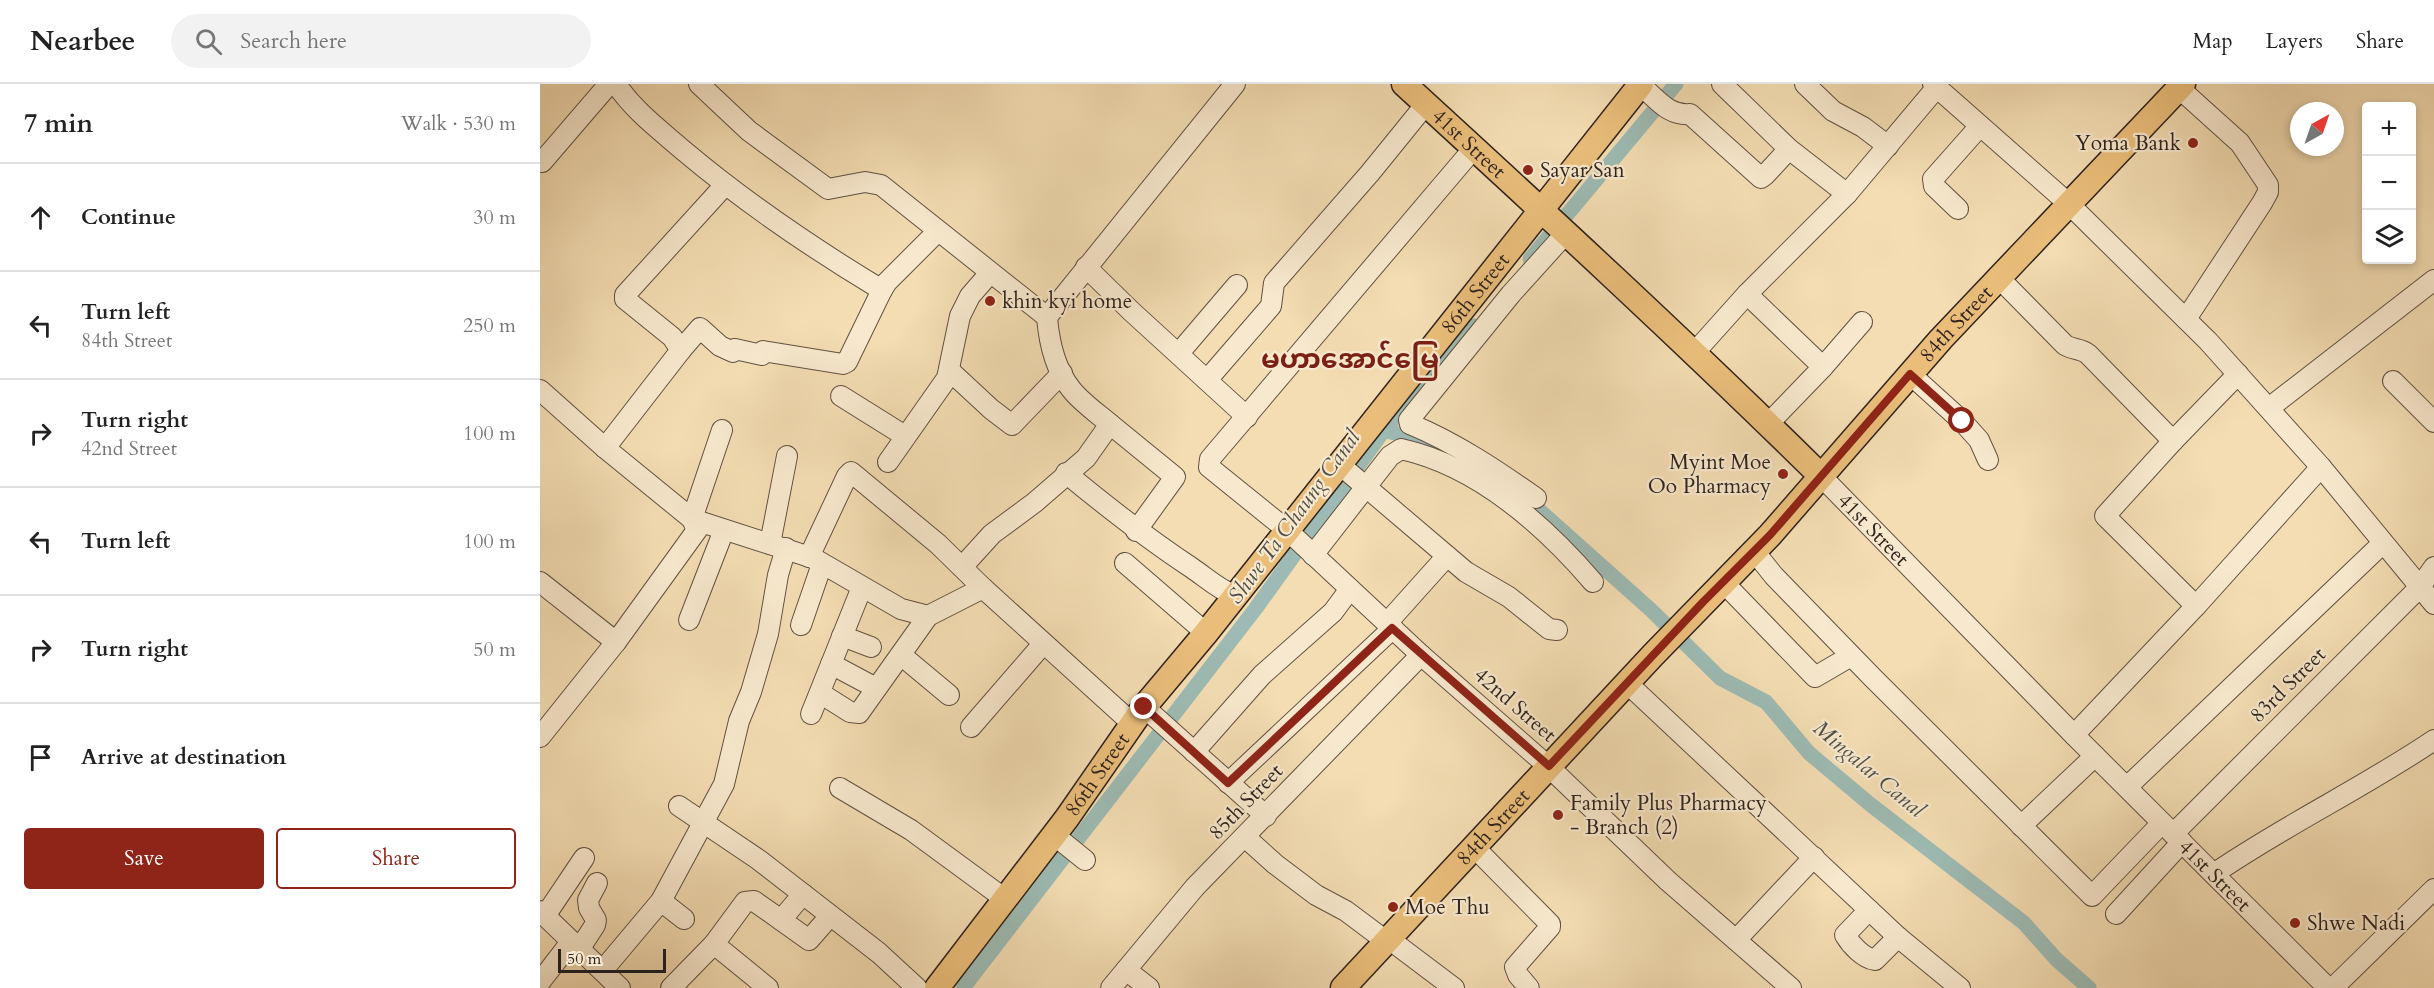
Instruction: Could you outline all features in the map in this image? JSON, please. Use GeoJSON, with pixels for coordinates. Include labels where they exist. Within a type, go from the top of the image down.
{"type":"FeatureCollection","features":[{"type":"Feature","properties":{"kind":"main road","name":"41st Street"},"geometry":{"type":"LineString","coordinates":[[1404,84],[1695,352],[1821,476]]}},
{"type":"Feature","properties":{"kind":"main road","name":"84th Street"},"geometry":{"type":"LineString","coordinates":[[1343,988],[1659,648],[1754,551],[1910,374],[2181,86]]}},
{"type":"Feature","properties":{"kind":"main road","name":"86th Street"},"geometry":{"type":"LineString","coordinates":[[937,988],[1005,899],[1070,849],[1206,633],[1235,596],[1291,534],[1544,211],[1650,93]]}},
{"type":"Feature","properties":{"kind":"street"},"geometry":{"type":"LineString","coordinates":[[541,162],[609,84]]}},
{"type":"Feature","properties":{"kind":"street"},"geometry":{"type":"LineString","coordinates":[[616,84],[628,102],[725,184],[808,245],[882,290]]}},
{"type":"Feature","properties":{"kind":"street"},"geometry":{"type":"LineString","coordinates":[[699,84],[749,131],[825,188],[830,190],[865,182],[880,185],[1047,317]]}},
{"type":"Feature","properties":{"kind":"street"},"geometry":{"type":"LineString","coordinates":[[1136,531],[1175,477],[1110,424],[1071,388],[1049,341],[1047,317],[1235,84]]}},
{"type":"Feature","properties":{"kind":"street"},"geometry":{"type":"LineString","coordinates":[[1723,84],[1789,149],[1847,194]]}},
{"type":"Feature","properties":{"kind":"street"},"geometry":{"type":"LineString","coordinates":[[1805,84],[1833,111],[1863,127],[1888,146]]}},
{"type":"Feature","properties":{"kind":"street"},"geometry":{"type":"LineString","coordinates":[[1695,352],[1747,294],[1847,194],[1935,86],[2068,204],[2186,319],[2321,466],[2434,603]]}},
{"type":"Feature","properties":{"kind":"street"},"geometry":{"type":"LineString","coordinates":[[2181,86],[2240,143],[2268,184],[2268,192],[2262,203],[2186,319]]}},
{"type":"Feature","properties":{"kind":"street"},"geometry":{"type":"LineString","coordinates":[[1650,93],[1681,115],[1690,114],[1761,178],[1789,149]]}},
{"type":"Feature","properties":{"kind":"street"},"geometry":{"type":"LineString","coordinates":[[1207,380],[1271,306],[1274,283],[1370,173],[1426,104]]}},
{"type":"Feature","properties":{"kind":"street"},"geometry":{"type":"LineString","coordinates":[[1958,209],[1934,186],[1933,179],[1980,126]]}},
{"type":"Feature","properties":{"kind":"street"},"geometry":{"type":"LineString","coordinates":[[1086,267],[1247,417],[1474,147]]}},
{"type":"Feature","properties":{"kind":"street"},"geometry":{"type":"LineString","coordinates":[[681,350],[672,337],[625,299],[625,295],[725,184]]}},
{"type":"Feature","properties":{"kind":"street"},"geometry":{"type":"LineString","coordinates":[[604,448],[700,328],[720,346],[733,352],[735,348],[762,355],[763,351],[843,364],[847,362],[887,282],[938,231]]}},
{"type":"Feature","properties":{"kind":"street"},"geometry":{"type":"LineString","coordinates":[[1536,498],[1497,470],[1461,448],[1410,424],[1409,420],[1511,294],[1566,231]]}},
{"type":"Feature","properties":{"kind":"street"},"geometry":{"type":"LineString","coordinates":[[888,462],[947,378],[960,316],[970,296],[990,273]]}},
{"type":"Feature","properties":{"kind":"street"},"geometry":{"type":"LineString","coordinates":[[1999,278],[2065,345],[2083,350],[2088,354],[2173,441]]}},
{"type":"Feature","properties":{"kind":"street"},"geometry":{"type":"LineString","coordinates":[[2269,408],[2434,280]]}},
{"type":"Feature","properties":{"kind":"street"},"geometry":{"type":"LineString","coordinates":[[1179,353],[1237,285]]}},
{"type":"Feature","properties":{"kind":"street"},"geometry":{"type":"LineString","coordinates":[[1747,294],[1823,367]]}},
{"type":"Feature","properties":{"kind":"street"},"geometry":{"type":"LineString","coordinates":[[1768,424],[1823,367],[1862,322]]}},
{"type":"Feature","properties":{"kind":"street"},"geometry":{"type":"LineString","coordinates":[[949,370],[1012,425],[1062,373]]}},
{"type":"Feature","properties":{"kind":"street"},"geometry":{"type":"LineString","coordinates":[[1910,374],[1962,421],[1979,440],[1988,460]]}},
{"type":"Feature","properties":{"kind":"street"},"geometry":{"type":"LineString","coordinates":[[2196,606],[2105,516],[2238,374]]}},
{"type":"Feature","properties":{"kind":"street"},"geometry":{"type":"LineString","coordinates":[[2393,381],[2434,422]]}},
{"type":"Feature","properties":{"kind":"street"},"geometry":{"type":"LineString","coordinates":[[540,390],[604,448],[692,519],[815,560],[900,609],[928,616]]}},
{"type":"Feature","properties":{"kind":"street"},"geometry":{"type":"LineString","coordinates":[[841,396],[905,436]]}},
{"type":"Feature","properties":{"kind":"street","name":"42nd Street"},"geometry":{"type":"LineString","coordinates":[[1247,417],[1210,459],[1209,467],[1291,534],[1421,655],[1549,766],[1668,881],[1791,988]]}},
{"type":"Feature","properties":{"kind":"street"},"geometry":{"type":"LineString","coordinates":[[962,567],[992,534],[1034,503],[1086,458],[1110,424]]}},
{"type":"Feature","properties":{"kind":"street"},"geometry":{"type":"LineString","coordinates":[[540,737],[547,714],[616,642],[697,530],[692,519],[722,430]]}},
{"type":"Feature","properties":{"kind":"street"},"geometry":{"type":"LineString","coordinates":[[1312,553],[1365,486],[1396,450],[1401,449],[1441,460],[1492,490],[1518,509],[1570,555],[1593,582]]}},
{"type":"Feature","properties":{"kind":"street"},"geometry":{"type":"LineString","coordinates":[[603,970],[662,902],[724,784],[740,720],[752,692],[768,634],[778,575],[778,546],[787,456]]}},
{"type":"Feature","properties":{"kind":"street"},"geometry":{"type":"LineString","coordinates":[[2074,735],[2196,606],[2321,466]]}},
{"type":"Feature","properties":{"kind":"street"},"geometry":{"type":"LineString","coordinates":[[1343,468],[1466,572],[1509,597],[1549,628],[1557,630]]}},
{"type":"Feature","properties":{"kind":"street"},"geometry":{"type":"LineString","coordinates":[[801,626],[815,560],[847,476],[851,472],[900,511],[1042,644],[1194,752],[1266,816]]}},
{"type":"Feature","properties":{"kind":"street"},"geometry":{"type":"LineString","coordinates":[[1066,473],[1136,531],[1216,587],[1235,596]]}},
{"type":"Feature","properties":{"kind":"street","name":"41st Street"},"geometry":{"type":"LineString","coordinates":[[1821,476],[2074,735],[2328,988]]}},
{"type":"Feature","properties":{"kind":"street"},"geometry":{"type":"LineString","coordinates":[[688,620],[724,531]]}},
{"type":"Feature","properties":{"kind":"street"},"geometry":{"type":"LineString","coordinates":[[2127,787],[2384,543]]}},
{"type":"Feature","properties":{"kind":"street"},"geometry":{"type":"LineString","coordinates":[[1754,551],[1774,576],[1851,656],[2092,896],[2173,833]]}},
{"type":"Feature","properties":{"kind":"street"},"geometry":{"type":"LineString","coordinates":[[1228,783],[1390,626],[1447,556]]}},
{"type":"Feature","properties":{"kind":"street"},"geometry":{"type":"LineString","coordinates":[[1125,563],[1206,633]]}},
{"type":"Feature","properties":{"kind":"street","name":"83rd Street"},"geometry":{"type":"LineString","coordinates":[[2173,833],[2420,587],[2434,567]]}},
{"type":"Feature","properties":{"kind":"street"},"geometry":{"type":"LineString","coordinates":[[540,582],[616,642]]}},
{"type":"Feature","properties":{"kind":"street"},"geometry":{"type":"LineString","coordinates":[[1723,582],[1815,677],[1851,656]]}},
{"type":"Feature","properties":{"kind":"street"},"geometry":{"type":"LineString","coordinates":[[811,714],[862,587]]}},
{"type":"Feature","properties":{"kind":"street"},"geometry":{"type":"LineString","coordinates":[[820,693],[850,712],[859,713],[928,616],[983,588]]}},
{"type":"Feature","properties":{"kind":"street"},"geometry":{"type":"LineString","coordinates":[[1194,752],[1262,675],[1333,612],[1350,589]]}},
{"type":"Feature","properties":{"kind":"street"},"geometry":{"type":"LineString","coordinates":[[842,636],[871,647]]}},
{"type":"Feature","properties":{"kind":"street"},"geometry":{"type":"LineString","coordinates":[[971,727],[1042,644]]}},
{"type":"Feature","properties":{"kind":"street"},"geometry":{"type":"LineString","coordinates":[[901,654],[949,695]]}},
{"type":"Feature","properties":{"kind":"street","name":"85th Street"},"geometry":{"type":"LineString","coordinates":[[1111,988],[1196,887],[1421,655]]}},
{"type":"Feature","properties":{"kind":"street"},"geometry":{"type":"LineString","coordinates":[[831,664],[876,688]]}},
{"type":"Feature","properties":{"kind":"street"},"geometry":{"type":"LineString","coordinates":[[1627,683],[1898,937],[1960,988]]}},
{"type":"Feature","properties":{"kind":"street"},"geometry":{"type":"LineString","coordinates":[[2214,873],[2281,831],[2393,767],[2434,740]]}},
{"type":"Feature","properties":{"kind":"street"},"geometry":{"type":"LineString","coordinates":[[2021,826],[2095,756]]}},
{"type":"Feature","properties":{"kind":"street"},"geometry":{"type":"LineString","coordinates":[[840,788],[911,830],[1005,899]]}},
{"type":"Feature","properties":{"kind":"street"},"geometry":{"type":"LineString","coordinates":[[679,806],[759,860],[879,953],[917,988]]}},
{"type":"Feature","properties":{"kind":"street"},"geometry":{"type":"LineString","coordinates":[[2116,914],[2173,833]]}},
{"type":"Feature","properties":{"kind":"street"},"geometry":{"type":"LineString","coordinates":[[1245,837],[1275,864],[1316,895],[1355,917],[1454,988]]}},
{"type":"Feature","properties":{"kind":"street"},"geometry":{"type":"LineString","coordinates":[[1474,848],[1550,924],[1550,927],[1515,967],[1518,975],[1529,988]]}},
{"type":"Feature","properties":{"kind":"street"},"geometry":{"type":"LineString","coordinates":[[1736,940],[1814,857]]}},
{"type":"Feature","properties":{"kind":"street"},"geometry":{"type":"LineString","coordinates":[[584,858],[543,914],[620,988]]}},
{"type":"Feature","properties":{"kind":"street"},"geometry":{"type":"LineString","coordinates":[[540,982],[595,925],[596,920],[589,908],[588,900],[597,883]]}},
{"type":"Feature","properties":{"kind":"street"},"geometry":{"type":"LineString","coordinates":[[2333,988],[2434,889]]}},
{"type":"Feature","properties":{"kind":"street"},"geometry":{"type":"LineString","coordinates":[[781,920],[802,894]]}},
{"type":"Feature","properties":{"kind":"street"},"geometry":{"type":"LineString","coordinates":[[671,988],[714,944],[745,902],[754,901],[809,940],[830,916]]}},
{"type":"Feature","properties":{"kind":"street"},"geometry":{"type":"LineString","coordinates":[[662,902],[684,919]]}},
{"type":"Feature","properties":{"kind":"street"},"geometry":{"type":"LineString","coordinates":[[1869,910],[1845,935],[1861,953],[1869,960],[1875,960],[1898,937]]}},
{"type":"Feature","properties":{"kind":"street"},"geometry":{"type":"LineString","coordinates":[[714,944],[768,988]]}},
{"type":"Feature","properties":{"kind":"street"},"geometry":{"type":"LineString","coordinates":[[1126,970],[1149,988]]}},
{"type":"Feature","properties":{"kind":"waterway","name":"Shwe Ta Chaung Canal"},"geometry":{"type":"LineString","coordinates":[[1530,259],[1676,84]]}},
{"type":"Feature","properties":{"kind":"waterway","name":"Shwe Ta Chaung Canal"},"geometry":{"type":"LineString","coordinates":[[963,988],[1256,608],[1384,430],[1474,326]]}},
{"type":"Feature","properties":{"kind":"waterway","name":"Mingalar Canal"},"geometry":{"type":"LineString","coordinates":[[1384,430],[1444,447]]}},
{"type":"Feature","properties":{"kind":"waterway","name":"Mingalar Canal"},"geometry":{"type":"LineString","coordinates":[[1521,494],[1651,610],[1720,678],[1766,702],[1809,753],[1871,805],[2024,923],[2056,959],[2089,988]]}},
{"type":"Feature","properties":{"kind":"place","name":"Yoma Bank"},"geometry":{"type":"Point","coordinates":[2193,143]}},
{"type":"Feature","properties":{"kind":"place","name":"Sayar San"},"geometry":{"type":"Point","coordinates":[1528,170]}},
{"type":"Feature","properties":{"kind":"place","name":"khin kyi home"},"geometry":{"type":"Point","coordinates":[990,301]}},
{"type":"Feature","properties":{"kind":"place","name":"Myint Moe Oo Pharmacy"},"geometry":{"type":"Point","coordinates":[1783,474]}},
{"type":"Feature","properties":{"kind":"place","name":"Family Plus Pharmacy - Branch (2)"},"geometry":{"type":"Point","coordinates":[1558,815]}},
{"type":"Feature","properties":{"kind":"place","name":"Moe Thu"},"geometry":{"type":"Point","coordinates":[1393,907]}},
{"type":"Feature","properties":{"kind":"place","name":"Shwe Nadi"},"geometry":{"type":"Point","coordinates":[2295,923]}},
{"type":"Feature","properties":{"kind":"district","name":"မဟာအောင်မြေ"},"geometry":{"type":"Point","coordinates":[1350,359]}},
{"type":"Feature","properties":{"kind":"route"},"geometry":{"type":"LineString","coordinates":[[1144,707],[1228,783],[1392,628],[1549,766],[1703,602],[1770,535],[1910,374],[1962,421]]}}]}
